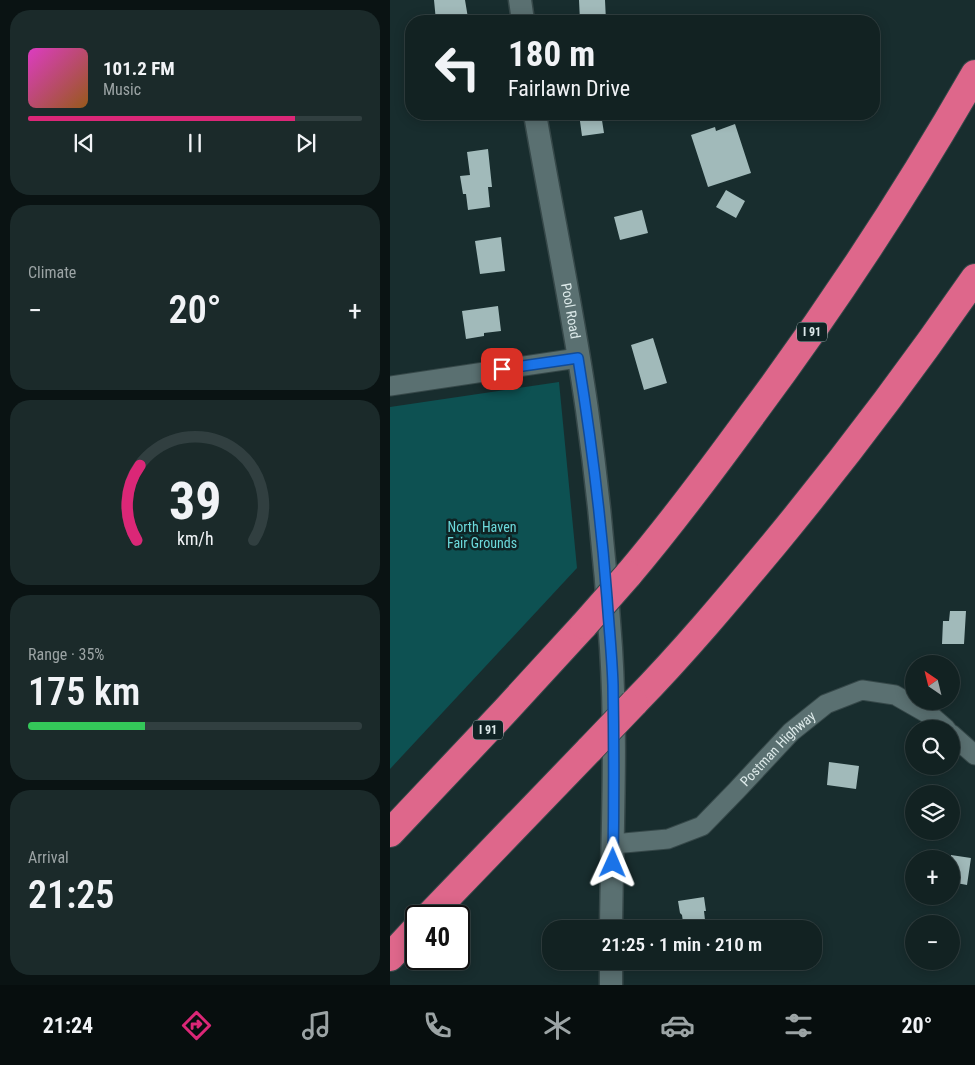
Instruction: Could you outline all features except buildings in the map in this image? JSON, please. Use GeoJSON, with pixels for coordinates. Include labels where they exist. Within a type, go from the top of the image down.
{"type":"FeatureCollection","features":[{"type":"Feature","properties":{"kind":"highway","name":"I 91"},"geometry":{"type":"LineString","coordinates":[[390,833],[493,725],[584,625],[628,575],[691,496],[838,294],[903,194],[975,74]]}},
{"type":"Feature","properties":{"kind":"highway"},"geometry":{"type":"LineString","coordinates":[[440,905],[668,668],[720,609],[816,492],[895,390],[975,278]]}},
{"type":"Feature","properties":{"kind":"highway"},"geometry":{"type":"LineString","coordinates":[[390,957],[405,941]]}},
{"type":"Feature","properties":{"kind":"street"},"geometry":{"type":"LineString","coordinates":[[520,0],[522,15]]}},
{"type":"Feature","properties":{"kind":"street","name":"Pool Road"},"geometry":{"type":"LineString","coordinates":[[536,120],[587,408],[604,558],[613,704],[611,920]]}},
{"type":"Feature","properties":{"kind":"street"},"geometry":{"type":"LineString","coordinates":[[390,386],[578,358]]}},
{"type":"Feature","properties":{"kind":"street","name":"Postman Highway"},"geometry":{"type":"LineString","coordinates":[[613,844],[668,839],[702,826],[791,732],[826,704],[862,690],[896,695],[936,720]]}},
{"type":"Feature","properties":{"kind":"street"},"geometry":{"type":"LineString","coordinates":[[960,742],[975,755]]}},
{"type":"Feature","properties":{"kind":"street"},"geometry":{"type":"LineString","coordinates":[[611,970],[611,985]]}},
{"type":"Feature","properties":{"kind":"green space","name":"North Haven Fair Grounds"},"geometry":{"type":"Polygon","coordinates":[[[559,382],[577,568],[390,769],[390,407],[559,382]]]}},
{"type":"Feature","properties":{"kind":"route"},"geometry":{"type":"LineString","coordinates":[[502,369],[578,358],[596,478],[611,648],[614,754],[613,863]]}}]}
